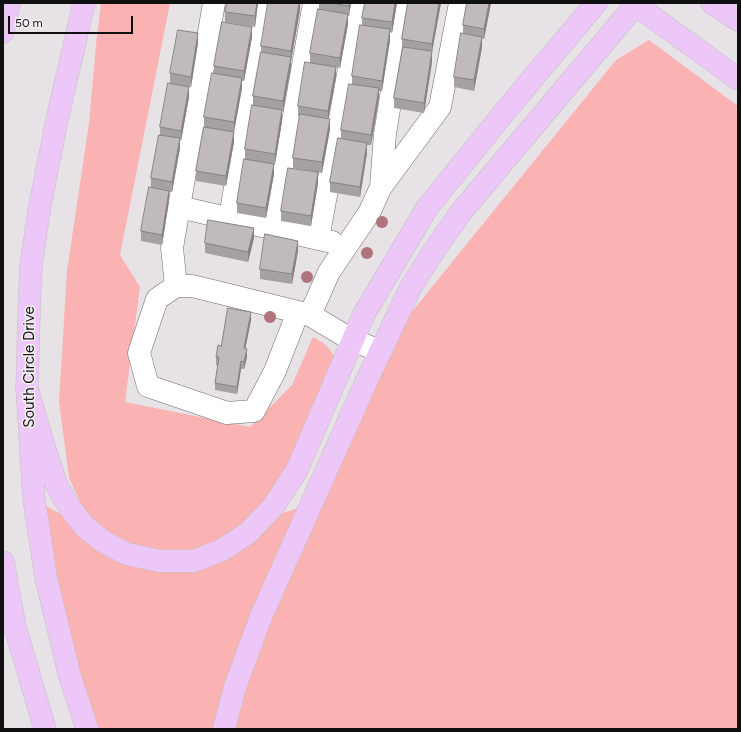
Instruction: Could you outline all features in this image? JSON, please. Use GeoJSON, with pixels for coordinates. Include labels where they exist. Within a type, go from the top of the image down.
{"type":"FeatureCollection","features":[{"type":"Feature","properties":{"kind":"main road"},"geometry":{"type":"LineString","coordinates":[[3,32],[9,3]]}},
{"type":"Feature","properties":{"kind":"main road","name":"South Circle Drive"},"geometry":{"type":"LineString","coordinates":[[84,3],[56,120],[40,204],[31,265],[28,314],[27,388],[34,499],[46,578],[70,677],[87,729]]}},
{"type":"Feature","properties":{"kind":"main road"},"geometry":{"type":"LineString","coordinates":[[27,388],[57,486],[70,508],[85,527],[104,542],[127,554],[160,561],[194,561],[222,550],[248,533],[273,507],[297,470],[364,314],[427,208],[507,109],[596,3]]}},
{"type":"Feature","properties":{"kind":"main road"},"geometry":{"type":"LineString","coordinates":[[712,3],[738,20]]}},
{"type":"Feature","properties":{"kind":"main road"},"geometry":{"type":"LineString","coordinates":[[224,729],[235,687],[262,614],[380,352],[412,286],[457,218],[636,4],[738,79]]}},
{"type":"Feature","properties":{"kind":"main road"},"geometry":{"type":"LineString","coordinates":[[3,562],[15,627],[45,729]]}},
{"type":"Feature","properties":{"kind":"lane"},"geometry":{"type":"LineString","coordinates":[[176,286],[172,248],[214,3]]}},
{"type":"Feature","properties":{"kind":"lane"},"geometry":{"type":"LineString","coordinates":[[230,218],[265,3]]}},
{"type":"Feature","properties":{"kind":"lane"},"geometry":{"type":"LineString","coordinates":[[274,229],[314,3]]}},
{"type":"Feature","properties":{"kind":"lane"},"geometry":{"type":"LineString","coordinates":[[318,239],[360,3]]}},
{"type":"Feature","properties":{"kind":"lane"},"geometry":{"type":"LineString","coordinates":[[381,187],[385,134],[406,3]]}},
{"type":"Feature","properties":{"kind":"lane"},"geometry":{"type":"LineString","coordinates":[[380,352],[352,340],[304,313],[192,286],[176,286],[157,299],[139,352],[148,386],[227,413],[254,410],[276,371],[304,313],[329,272],[369,213],[381,187],[440,107],[460,3]]}},
{"type":"Feature","properties":{"kind":"lane"},"geometry":{"type":"LineString","coordinates":[[179,207],[347,246]]}},
{"type":"Feature","properties":{"kind":"shaded area"},"geometry":{"type":"Polygon","coordinates":[[[101,3],[170,3],[120,255],[140,287],[125,402],[250,427],[292,385],[313,337],[325,344],[342,365],[261,520],[311,504],[380,351],[616,60],[649,40],[738,106],[738,729],[94,729],[34,499],[85,526],[80,502],[69,478],[59,401],[67,271],[89,123],[101,3]]]}},
{"type":"Feature","properties":{"kind":"building"},"geometry":{"type":"Polygon","coordinates":[[[227,3],[257,3],[255,16],[225,12],[227,3]]]}},
{"type":"Feature","properties":{"kind":"building"},"geometry":{"type":"Polygon","coordinates":[[[268,3],[299,3],[291,51],[261,46],[268,3]]]}},
{"type":"Feature","properties":{"kind":"building"},"geometry":{"type":"Polygon","coordinates":[[[333,3],[349,3],[349,6],[333,3]]]}},
{"type":"Feature","properties":{"kind":"building"},"geometry":{"type":"Polygon","coordinates":[[[365,3],[395,3],[392,22],[362,18],[365,3]]]}},
{"type":"Feature","properties":{"kind":"building"},"geometry":{"type":"Polygon","coordinates":[[[408,3],[439,3],[432,44],[402,39],[408,3]]]}},
{"type":"Feature","properties":{"kind":"building"},"geometry":{"type":"Polygon","coordinates":[[[467,3],[489,3],[484,29],[463,25],[467,3]]]}},
{"type":"Feature","properties":{"kind":"building"},"geometry":{"type":"Polygon","coordinates":[[[318,9],[348,14],[340,58],[310,53],[318,9]]]}},
{"type":"Feature","properties":{"kind":"building"},"geometry":{"type":"Polygon","coordinates":[[[222,22],[252,27],[244,71],[214,66],[222,22]]]}},
{"type":"Feature","properties":{"kind":"building"},"geometry":{"type":"Polygon","coordinates":[[[360,25],[390,29],[382,81],[352,76],[360,25]]]}},
{"type":"Feature","properties":{"kind":"building"},"geometry":{"type":"Polygon","coordinates":[[[178,30],[198,33],[191,77],[170,73],[178,30]]]}},
{"type":"Feature","properties":{"kind":"building"},"geometry":{"type":"Polygon","coordinates":[[[461,33],[482,37],[474,80],[454,77],[461,33]]]}},
{"type":"Feature","properties":{"kind":"building"},"geometry":{"type":"Polygon","coordinates":[[[403,47],[432,51],[424,103],[394,98],[403,47]]]}},
{"type":"Feature","properties":{"kind":"building"},"geometry":{"type":"Polygon","coordinates":[[[261,52],[291,57],[283,101],[253,96],[261,52]]]}},
{"type":"Feature","properties":{"kind":"building"},"geometry":{"type":"Polygon","coordinates":[[[305,62],[336,67],[328,111],[298,106],[305,62]]]}},
{"type":"Feature","properties":{"kind":"building"},"geometry":{"type":"Polygon","coordinates":[[[212,73],[242,78],[234,122],[204,117],[212,73]]]}},
{"type":"Feature","properties":{"kind":"building"},"geometry":{"type":"Polygon","coordinates":[[[168,83],[189,87],[181,131],[160,127],[168,83]]]}},
{"type":"Feature","properties":{"kind":"building"},"geometry":{"type":"Polygon","coordinates":[[[349,84],[379,88],[371,135],[341,130],[349,84]]]}},
{"type":"Feature","properties":{"kind":"building"},"geometry":{"type":"Polygon","coordinates":[[[252,105],[282,110],[275,154],[245,149],[252,105]]]}},
{"type":"Feature","properties":{"kind":"building"},"geometry":{"type":"Polygon","coordinates":[[[300,114],[330,119],[322,162],[293,158],[300,114]]]}},
{"type":"Feature","properties":{"kind":"building"},"geometry":{"type":"Polygon","coordinates":[[[204,127],[234,132],[226,176],[196,171],[204,127]]]}},
{"type":"Feature","properties":{"kind":"building"},"geometry":{"type":"Polygon","coordinates":[[[159,135],[180,138],[172,182],[151,178],[159,135]]]}},
{"type":"Feature","properties":{"kind":"building"},"geometry":{"type":"Polygon","coordinates":[[[338,138],[367,143],[360,187],[330,182],[338,138]]]}},
{"type":"Feature","properties":{"kind":"building"},"geometry":{"type":"Polygon","coordinates":[[[244,159],[274,164],[266,208],[237,203],[244,159]]]}},
{"type":"Feature","properties":{"kind":"building"},"geometry":{"type":"Polygon","coordinates":[[[288,168],[318,172],[311,216],[281,211],[288,168]]]}},
{"type":"Feature","properties":{"kind":"building"},"geometry":{"type":"Polygon","coordinates":[[[149,187],[169,191],[162,235],[141,231],[149,187]]]}},
{"type":"Feature","properties":{"kind":"building"},"geometry":{"type":"Polygon","coordinates":[[[208,220],[254,228],[248,252],[205,243],[208,220]]]}},
{"type":"Feature","properties":{"kind":"building"},"geometry":{"type":"Polygon","coordinates":[[[265,234],[298,241],[292,274],[260,269],[265,234]]]}},
{"type":"Feature","properties":{"kind":"building"},"geometry":{"type":"Polygon","coordinates":[[[228,308],[251,312],[244,348],[247,349],[244,362],[241,361],[237,387],[215,383],[219,357],[216,357],[218,345],[221,346],[228,308]]]}}]}
